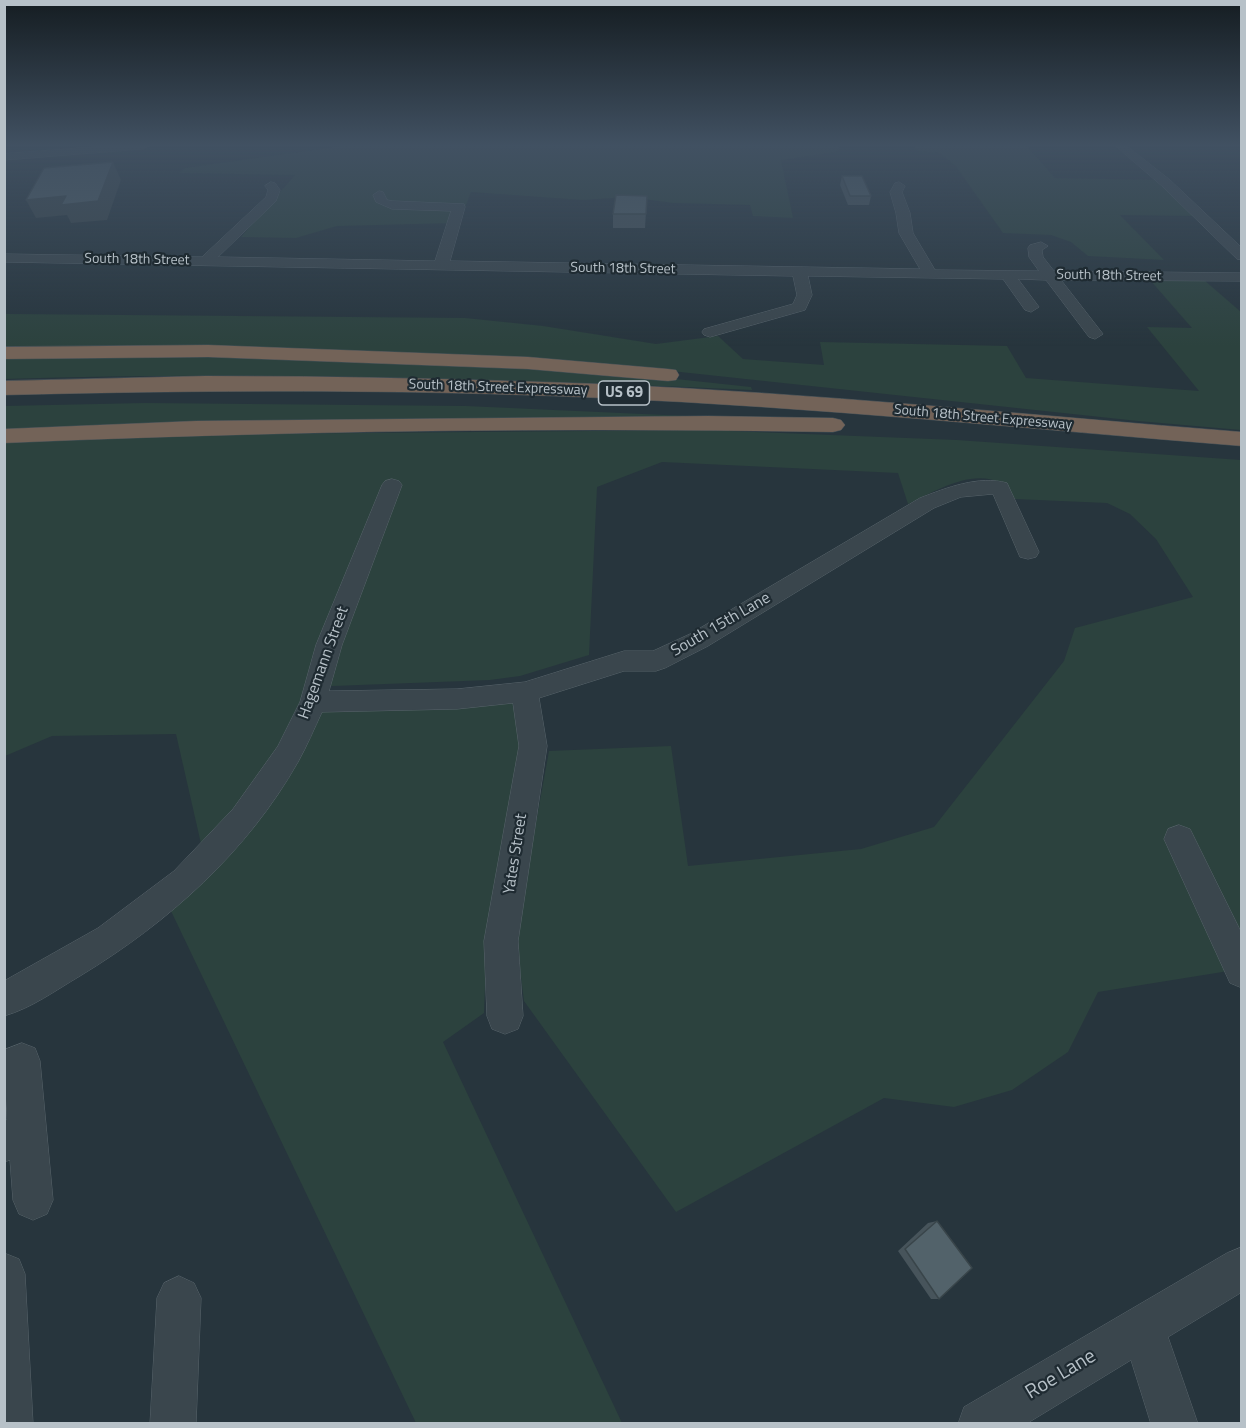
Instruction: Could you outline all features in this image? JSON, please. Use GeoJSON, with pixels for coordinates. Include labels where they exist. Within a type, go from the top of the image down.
{"type":"FeatureCollection","features":[{"type":"Feature","properties":{"kind":"highway"},"geometry":{"type":"LineString","coordinates":[[4,353],[208,351],[620,369],[874,399],[1009,421]]}},
{"type":"Feature","properties":{"kind":"highway","name":"South 18th Street Expressway"},"geometry":{"type":"LineString","coordinates":[[4,388],[205,383],[330,383],[591,391],[771,401],[1242,439]]}},
{"type":"Feature","properties":{"kind":"highway","name":"South 18th Street Expressway"},"geometry":{"type":"LineString","coordinates":[[4,399],[173,395],[482,399],[697,408],[1242,451]]}},
{"type":"Feature","properties":{"kind":"highway"},"geometry":{"type":"LineString","coordinates":[[4,436],[196,428],[696,423],[801,426],[896,423]]}},
{"type":"Feature","properties":{"kind":"street"},"geometry":{"type":"LineString","coordinates":[[207,260],[257,213]]}},
{"type":"Feature","properties":{"kind":"street"},"geometry":{"type":"LineString","coordinates":[[441,266],[457,213]]}},
{"type":"Feature","properties":{"kind":"street"},"geometry":{"type":"LineString","coordinates":[[903,213],[906,233],[930,274]]}},
{"type":"Feature","properties":{"kind":"street"},"geometry":{"type":"LineString","coordinates":[[1197,213],[1242,256]]}},
{"type":"Feature","properties":{"kind":"street"},"geometry":{"type":"LineString","coordinates":[[1041,246],[1035,248],[1034,253],[1048,275],[1095,334]]}},
{"type":"Feature","properties":{"kind":"street","name":"South 18th Street"},"geometry":{"type":"LineString","coordinates":[[4,258],[1008,276],[1242,277]]}},
{"type":"Feature","properties":{"kind":"street"},"geometry":{"type":"LineString","coordinates":[[710,332],[799,307],[804,303],[805,297],[800,272]]}},
{"type":"Feature","properties":{"kind":"street"},"geometry":{"type":"LineString","coordinates":[[1008,276],[1030,307]]}},
{"type":"Feature","properties":{"kind":"street","name":"Hagemann Street"},"geometry":{"type":"LineString","coordinates":[[4,999],[14,996],[110,939],[185,881],[244,818],[288,753],[313,702],[329,645],[392,485]]}},
{"type":"Feature","properties":{"kind":"street","name":"South 15th Lane"},"geometry":{"type":"LineString","coordinates":[[313,702],[456,699],[525,692],[624,661],[656,661],[699,640],[927,503],[957,491],[1000,487],[1028,552]]}},
{"type":"Feature","properties":{"kind":"street","name":"Yates Street"},"geometry":{"type":"LineString","coordinates":[[505,1016],[501,941],[533,746],[525,692]]}},
{"type":"Feature","properties":{"kind":"street"},"geometry":{"type":"LineString","coordinates":[[1179,839],[1242,971]]}},
{"type":"Feature","properties":{"kind":"street"},"geometry":{"type":"LineString","coordinates":[[4,1070],[22,1061],[16,1136],[33,1200]]}},
{"type":"Feature","properties":{"kind":"street","name":"Roe Lane"},"geometry":{"type":"LineString","coordinates":[[981,1424],[1242,1268]]}},
{"type":"Feature","properties":{"kind":"street"},"geometry":{"type":"LineString","coordinates":[[4,1274],[10,1424]]}},
{"type":"Feature","properties":{"kind":"street"},"geometry":{"type":"LineString","coordinates":[[173,1424],[179,1298]]}},
{"type":"Feature","properties":{"kind":"street"},"geometry":{"type":"LineString","coordinates":[[1142,1327],[1175,1424]]}},
{"type":"Feature","properties":{"kind":"green space"},"geometry":{"type":"Polygon","coordinates":[[[262,213],[463,213],[459,223],[337,226],[296,238],[241,237],[262,213]]]}},
{"type":"Feature","properties":{"kind":"green space"},"geometry":{"type":"Polygon","coordinates":[[[752,213],[792,213],[793,218],[753,216],[752,213]]]}},
{"type":"Feature","properties":{"kind":"green space"},"geometry":{"type":"Polygon","coordinates":[[[989,213],[1192,213],[1195,216],[1120,215],[1164,260],[1088,256],[1071,242],[1051,235],[1003,233],[989,213]]]}},
{"type":"Feature","properties":{"kind":"green space"},"geometry":{"type":"Polygon","coordinates":[[[1150,280],[1204,280],[1241,312],[1241,430],[615,365],[5,349],[4,314],[465,318],[543,326],[656,344],[718,336],[743,359],[824,365],[820,342],[1007,346],[1026,378],[1199,391],[1147,327],[1192,328],[1150,280]]]}},
{"type":"Feature","properties":{"kind":"green space"},"geometry":{"type":"Polygon","coordinates":[[[123,354],[601,371],[751,387],[752,390],[378,377],[192,376],[5,379],[4,357],[123,354]]]}},
{"type":"Feature","properties":{"kind":"green space"},"geometry":{"type":"Polygon","coordinates":[[[145,403],[466,406],[687,416],[687,420],[5,433],[4,406],[145,403]]]}},
{"type":"Feature","properties":{"kind":"green space"},"geometry":{"type":"Polygon","coordinates":[[[705,430],[957,440],[1241,460],[1241,969],[1098,992],[1068,1052],[1012,1090],[954,1107],[884,1098],[676,1212],[524,1001],[519,961],[518,922],[549,751],[671,746],[688,866],[861,849],[934,827],[1064,661],[1075,628],[1193,597],[1156,539],[1130,514],[1107,503],[1015,499],[1004,485],[991,479],[979,478],[954,483],[908,504],[898,473],[662,462],[597,487],[589,655],[520,676],[490,680],[307,687],[282,747],[202,848],[176,734],[52,736],[5,756],[4,442],[244,434],[705,430]]]}},
{"type":"Feature","properties":{"kind":"green space"},"geometry":{"type":"Polygon","coordinates":[[[518,697],[521,752],[486,959],[484,1013],[443,1042],[622,1423],[416,1423],[171,911],[318,714],[327,707],[518,697]]]}},
{"type":"Feature","properties":{"kind":"building"},"geometry":{"type":"Polygon","coordinates":[[[613,213],[646,213],[646,214],[613,213]]]}},
{"type":"Feature","properties":{"kind":"building"},"geometry":{"type":"Polygon","coordinates":[[[937,1221],[972,1268],[939,1299],[905,1249],[937,1221]]]}}]}
